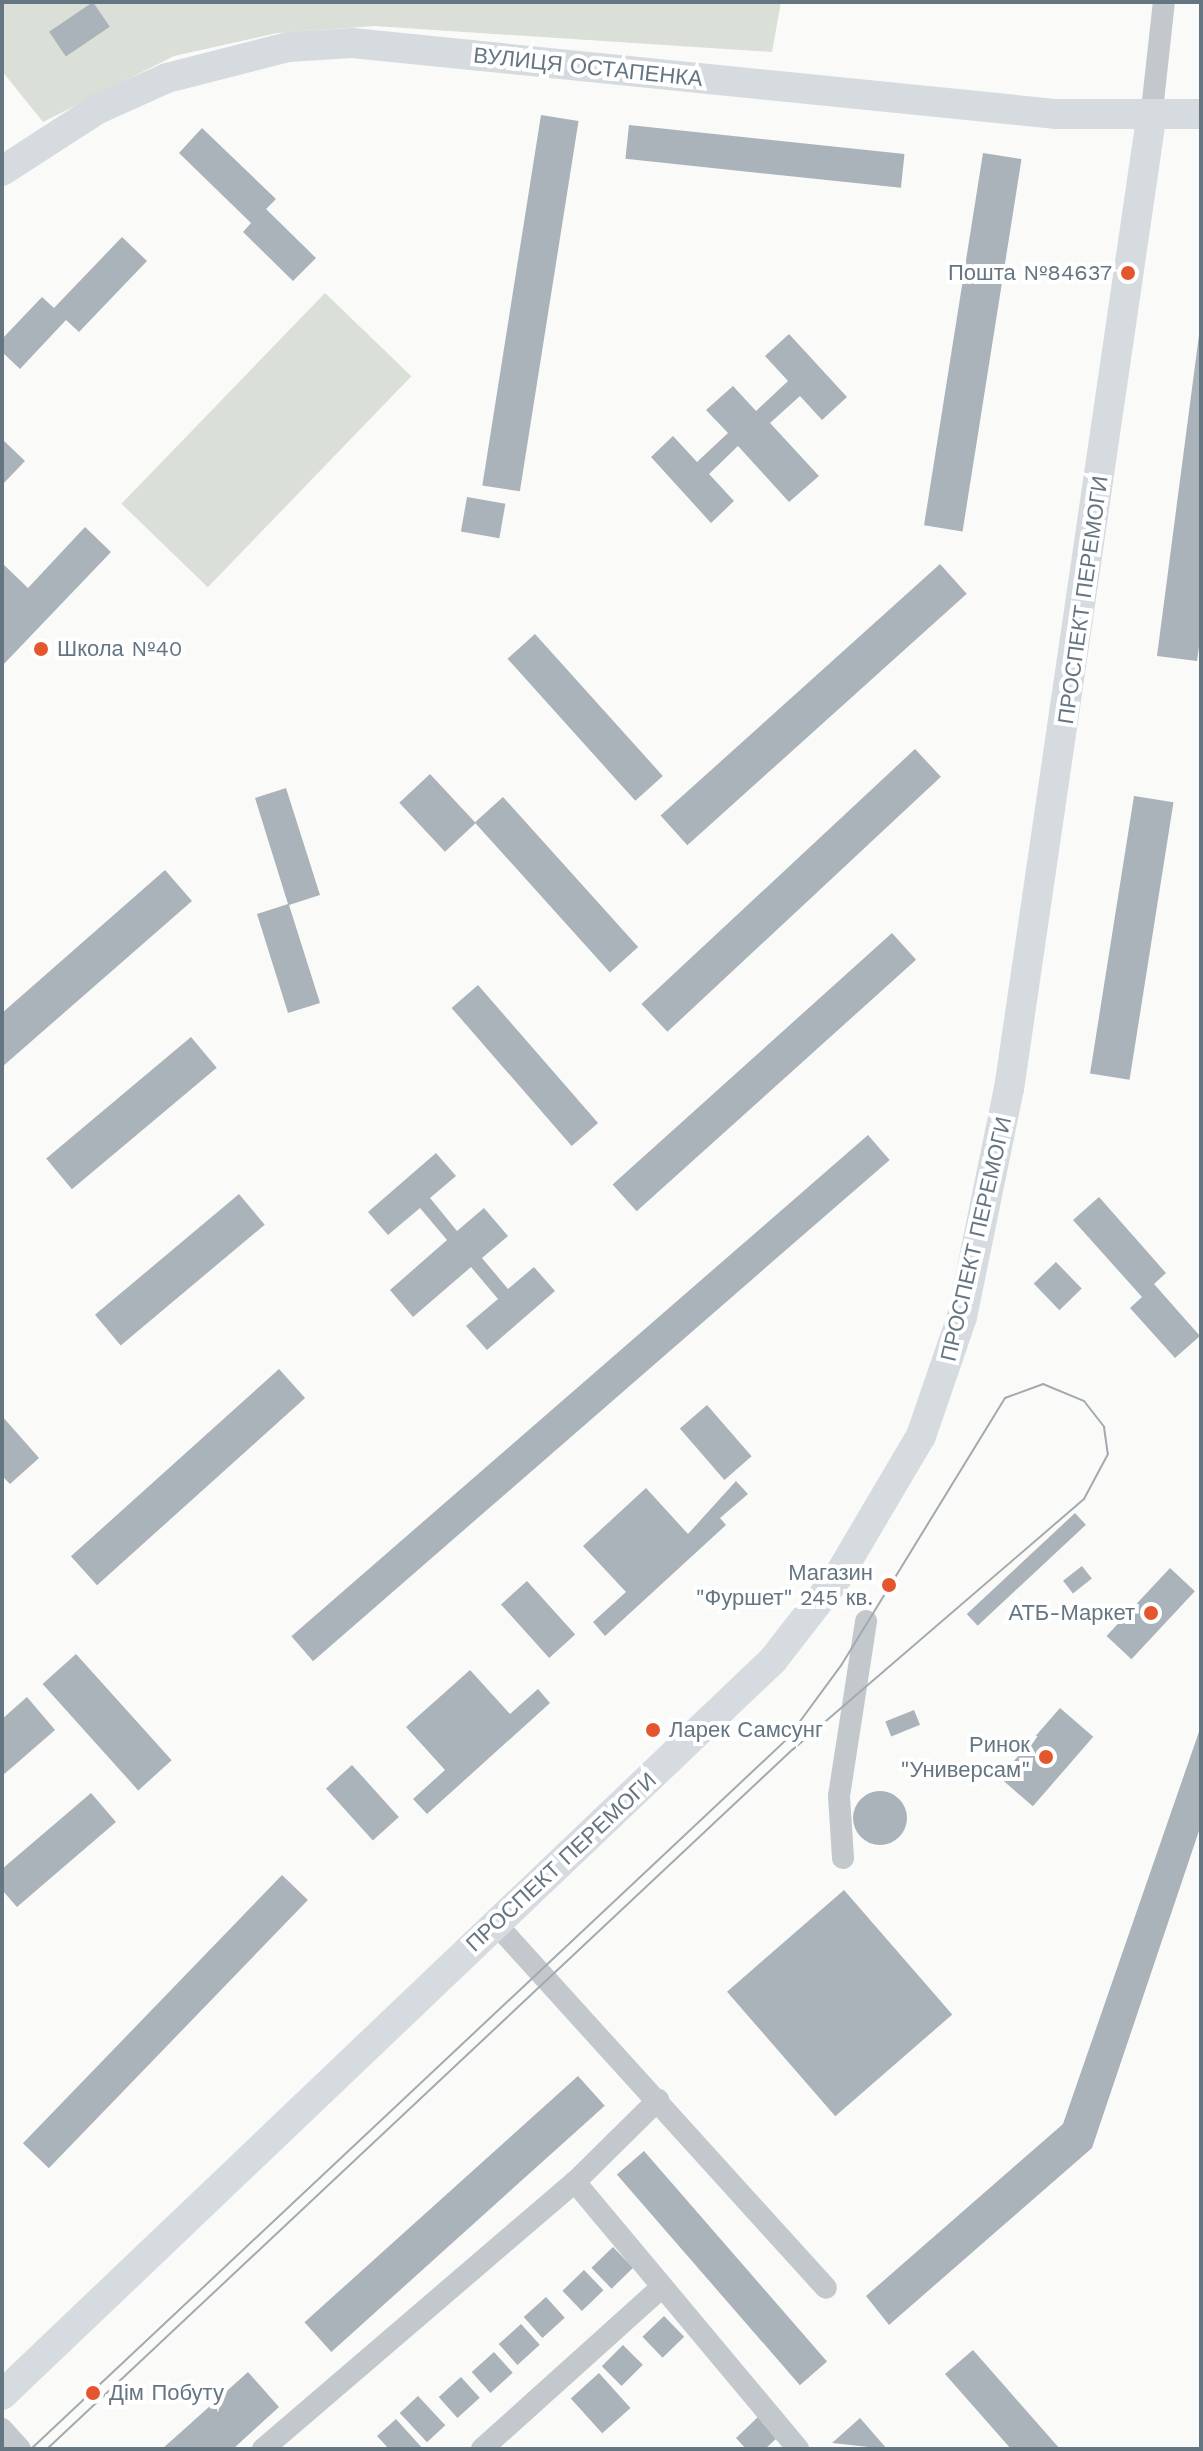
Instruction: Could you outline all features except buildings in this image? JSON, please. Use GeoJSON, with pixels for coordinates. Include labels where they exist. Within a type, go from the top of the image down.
{"type":"FeatureCollection","features":[{"type":"Feature","properties":{"kind":"main road","name":"ВУЛИЦЯ ОСТАПЕНКА"},"geometry":{"type":"LineString","coordinates":[[2,171],[98,109],[167,78],[288,47],[352,43],[1151,119],[1201,114]]}},
{"type":"Feature","properties":{"kind":"main road","name":"ПРОСПЕКТ ПЕРЕМОГИ"},"geometry":{"type":"LineString","coordinates":[[2,2395],[496,1924],[802,1626],[894,1489],[939,1390],[1009,1089],[1151,119]]}},
{"type":"Feature","properties":{"kind":"street","name":"ПРОСПЕКТ ПЕРЕМОГИ"},"geometry":{"type":"LineString","coordinates":[[1151,119],[1164,2]]}},
{"type":"Feature","properties":{"kind":"street"},"geometry":{"type":"LineString","coordinates":[[843,1858],[839,1796],[866,1621]]}},
{"type":"Feature","properties":{"kind":"street"},"geometry":{"type":"LineString","coordinates":[[496,1924],[826,2288]]}},
{"type":"Feature","properties":{"kind":"street"},"geometry":{"type":"LineString","coordinates":[[263,2449],[575,2182],[658,2100]]}},
{"type":"Feature","properties":{"kind":"street"},"geometry":{"type":"LineString","coordinates":[[575,2182],[798,2449]]}},
{"type":"Feature","properties":{"kind":"street"},"geometry":{"type":"LineString","coordinates":[[482,2449],[661,2288]]}},
{"type":"Feature","properties":{"kind":"street"},"geometry":{"type":"LineString","coordinates":[[2,2429],[20,2449]]}},
{"type":"Feature","properties":{"kind":"shaded area"},"geometry":{"type":"Polygon","coordinates":[[[2,2],[781,2],[772,52],[374,26],[277,33],[174,56],[43,122],[2,71],[2,2]]]}},
{"type":"Feature","properties":{"kind":"shaded area"},"geometry":{"type":"Polygon","coordinates":[[[325,293],[411,376],[208,587],[121,504],[325,293]]]}},
{"type":"Feature","properties":{"kind":"tram line"},"geometry":{"type":"LineString","coordinates":[[31,2449],[787,1739],[842,1664],[1005,1398],[1043,1384],[1084,1401],[1104,1427],[1108,1454],[1084,1499],[793,1749],[47,2449]]}},
{"type":"Feature","properties":{"kind":"place","name":"Пошта №84637"},"geometry":{"type":"Point","coordinates":[1128,273]}},
{"type":"Feature","properties":{"kind":"place","name":"Школа №40"},"geometry":{"type":"Point","coordinates":[41,649]}},
{"type":"Feature","properties":{"kind":"place","name":"Магазин \"Фуршет\" 245 кв."},"geometry":{"type":"Point","coordinates":[889,1585]}},
{"type":"Feature","properties":{"kind":"place","name":"АТБ-Маркет"},"geometry":{"type":"Point","coordinates":[1151,1613]}},
{"type":"Feature","properties":{"kind":"place","name":"Ларек Самсунг"},"geometry":{"type":"Point","coordinates":[653,1730]}},
{"type":"Feature","properties":{"kind":"place","name":"Ринок \"Универсам\""},"geometry":{"type":"Point","coordinates":[1046,1757]}},
{"type":"Feature","properties":{"kind":"place","name":"Дім Побуту"},"geometry":{"type":"Point","coordinates":[93,2393]}}]}
